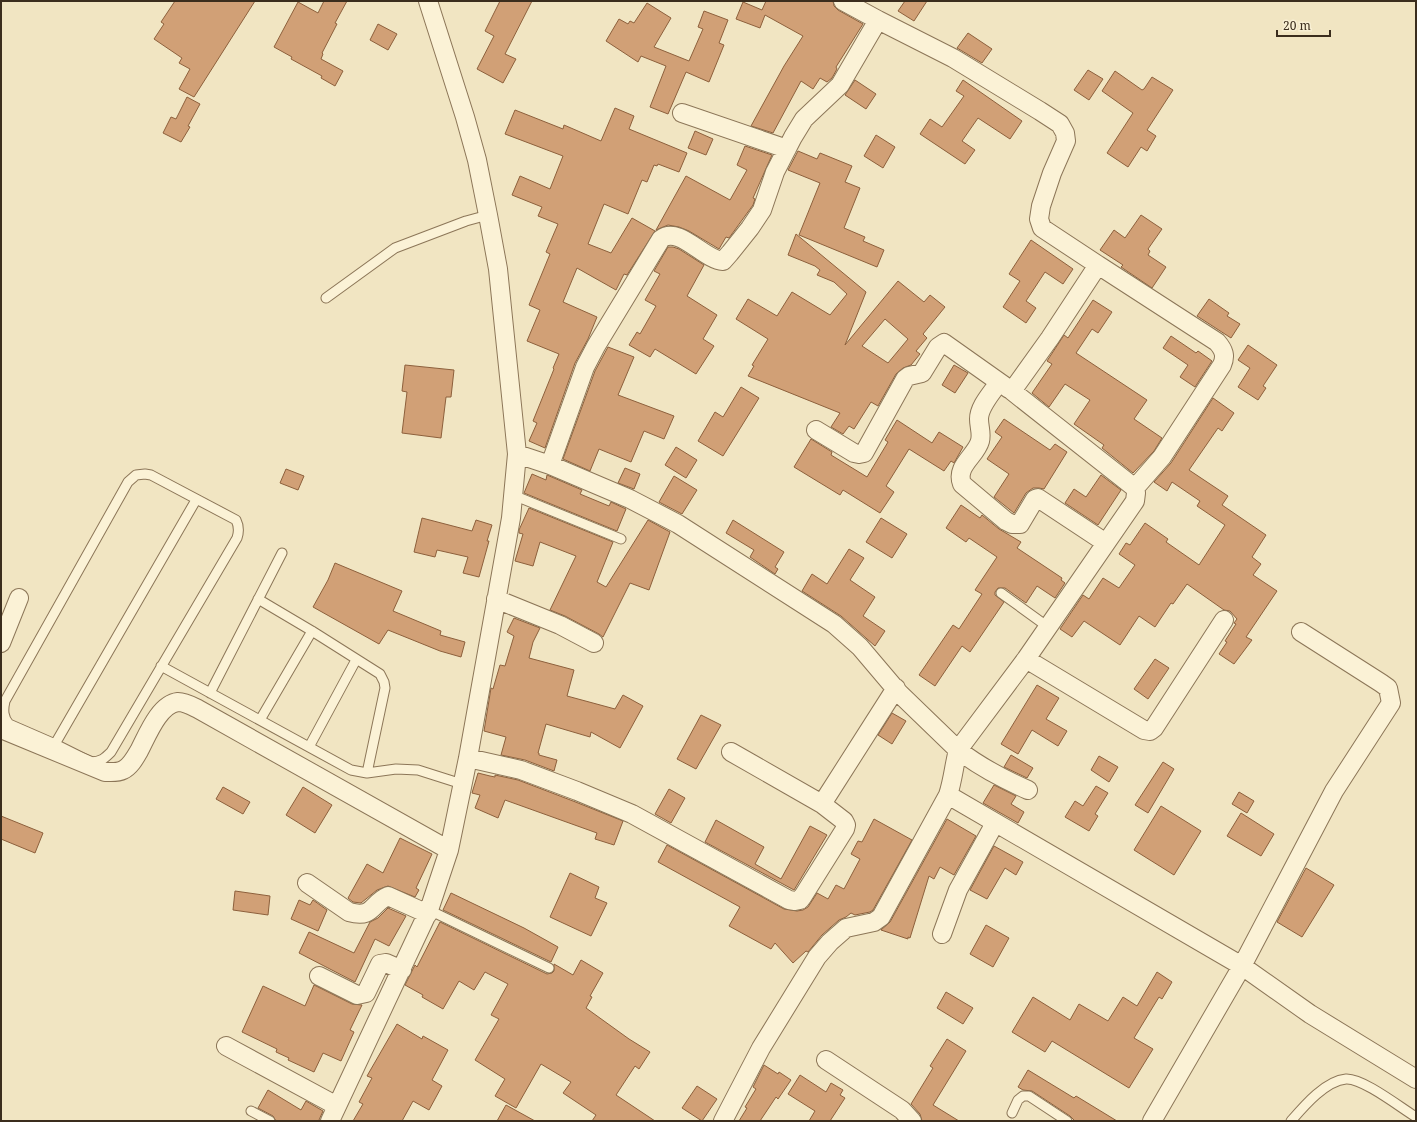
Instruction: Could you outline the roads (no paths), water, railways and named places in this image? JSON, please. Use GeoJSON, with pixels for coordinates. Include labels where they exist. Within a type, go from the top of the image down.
{"type":"FeatureCollection","features":[{"type":"Feature","properties":{"kind":"street"},"geometry":{"type":"LineString","coordinates":[[226,1046],[334,1113],[429,912],[448,850],[468,758],[511,518],[517,454],[498,269],[488,215],[477,160],[466,118],[428,1]]}},
{"type":"Feature","properties":{"kind":"street"},"geometry":{"type":"LineString","coordinates":[[843,1],[953,58],[1060,124],[1065,133],[1066,141],[1046,191],[1039,218],[1042,228],[1217,342],[1223,349],[1225,358],[1222,365],[1162,457],[1135,488]]}},
{"type":"Feature","properties":{"kind":"street"},"geometry":{"type":"LineString","coordinates":[[550,465],[585,367],[596,346],[661,239],[665,236],[674,236],[713,258],[720,261],[724,260],[750,228],[762,210],[775,172],[804,119],[840,85],[878,20]]}},
{"type":"Feature","properties":{"kind":"street"},"geometry":{"type":"LineString","coordinates":[[682,113],[787,149]]}},
{"type":"Feature","properties":{"kind":"street"},"geometry":{"type":"LineString","coordinates":[[1098,265],[1050,338],[1006,387],[980,412],[980,441],[962,468],[960,477],[962,484],[1006,521],[1012,524],[1020,524],[1035,498],[1038,498],[1106,543]]}},
{"type":"Feature","properties":{"kind":"street"},"geometry":{"type":"LineString","coordinates":[[723,1121],[761,1048],[817,957],[830,942],[846,928],[874,922],[881,917],[948,795],[953,780],[954,764],[958,750],[1026,659],[1135,501],[1135,488],[1006,387],[948,344],[942,344],[938,347],[922,373],[911,375],[905,379],[864,453],[854,453],[816,430]]}},
{"type":"Feature","properties":{"kind":"street"},"geometry":{"type":"LineString","coordinates":[[517,454],[550,465],[630,499],[678,524],[834,624],[860,647],[896,688],[958,750],[974,763],[999,777],[1028,790]]}},
{"type":"Feature","properties":{"kind":"street"},"geometry":{"type":"LineString","coordinates":[[1,643],[19,598]]}},
{"type":"Feature","properties":{"kind":"street"},"geometry":{"type":"LineString","coordinates":[[496,599],[560,625],[594,644]]}},
{"type":"Feature","properties":{"kind":"street"},"geometry":{"type":"LineString","coordinates":[[1026,659],[1144,730],[1150,731],[1154,728],[1224,620]]}},
{"type":"Feature","properties":{"kind":"street"},"geometry":{"type":"LineString","coordinates":[[1152,1121],[1242,966],[1334,791],[1391,703],[1388,688],[1301,632]]}},
{"type":"Feature","properties":{"kind":"street"},"geometry":{"type":"LineString","coordinates":[[822,804],[896,688]]}},
{"type":"Feature","properties":{"kind":"street"},"geometry":{"type":"LineString","coordinates":[[1,729],[105,772],[123,771],[134,759],[161,711],[168,705],[178,702],[185,703],[448,850]]}},
{"type":"Feature","properties":{"kind":"street"},"geometry":{"type":"LineString","coordinates":[[468,758],[522,770],[632,814],[789,900],[800,900],[845,829],[846,826],[844,821],[822,804],[731,752]]}},
{"type":"Feature","properties":{"kind":"street"},"geometry":{"type":"LineString","coordinates":[[948,795],[1242,966],[1310,1014],[1416,1079]]}},
{"type":"Feature","properties":{"kind":"street"},"geometry":{"type":"LineString","coordinates":[[942,934],[958,890],[995,823]]}},
{"type":"Feature","properties":{"kind":"street"},"geometry":{"type":"LineString","coordinates":[[307,883],[349,912],[357,914],[371,911],[385,897],[388,896],[429,912]]}},
{"type":"Feature","properties":{"kind":"street"},"geometry":{"type":"LineString","coordinates":[[319,976],[358,995],[366,992],[380,964],[386,963],[402,970]]}},
{"type":"Feature","properties":{"kind":"street"},"geometry":{"type":"LineString","coordinates":[[826,1060],[902,1110],[912,1121]]}},
{"type":"Feature","properties":{"kind":"lane"},"geometry":{"type":"LineString","coordinates":[[326,298],[395,248],[466,221],[488,215]]}},
{"type":"Feature","properties":{"kind":"lane"},"geometry":{"type":"LineString","coordinates":[[136,475],[151,475],[196,500],[236,520],[239,533],[238,538],[111,752],[103,760],[91,762],[55,744],[8,724],[5,720],[3,708],[5,701],[128,482],[136,475]]}},
{"type":"Feature","properties":{"kind":"lane"},"geometry":{"type":"LineString","coordinates":[[513,495],[621,539]]}},
{"type":"Feature","properties":{"kind":"lane"},"geometry":{"type":"LineString","coordinates":[[55,744],[196,500]]}},
{"type":"Feature","properties":{"kind":"lane"},"geometry":{"type":"LineString","coordinates":[[210,693],[282,553]]}},
{"type":"Feature","properties":{"kind":"lane"},"geometry":{"type":"LineString","coordinates":[[1001,592],[1048,627]]}},
{"type":"Feature","properties":{"kind":"lane"},"geometry":{"type":"LineString","coordinates":[[258,599],[380,674],[385,688],[367,773]]}},
{"type":"Feature","properties":{"kind":"lane"},"geometry":{"type":"LineString","coordinates":[[260,720],[312,631]]}},
{"type":"Feature","properties":{"kind":"lane"},"geometry":{"type":"LineString","coordinates":[[308,747],[356,660]]}},
{"type":"Feature","properties":{"kind":"lane"},"geometry":{"type":"LineString","coordinates":[[161,666],[351,770],[367,773],[396,769],[418,770],[462,784]]}},
{"type":"Feature","properties":{"kind":"lane"},"geometry":{"type":"LineString","coordinates":[[429,912],[549,968]]}},
{"type":"Feature","properties":{"kind":"lane"},"geometry":{"type":"LineString","coordinates":[[1291,1121],[1324,1088],[1335,1082],[1347,1079],[1370,1087],[1416,1117]]}},
{"type":"Feature","properties":{"kind":"lane"},"geometry":{"type":"LineString","coordinates":[[1012,1112],[1018,1100],[1023,1096],[1029,1096],[1067,1121]]}},
{"type":"Feature","properties":{"kind":"lane"},"geometry":{"type":"LineString","coordinates":[[251,1110],[270,1121]]}}]}
